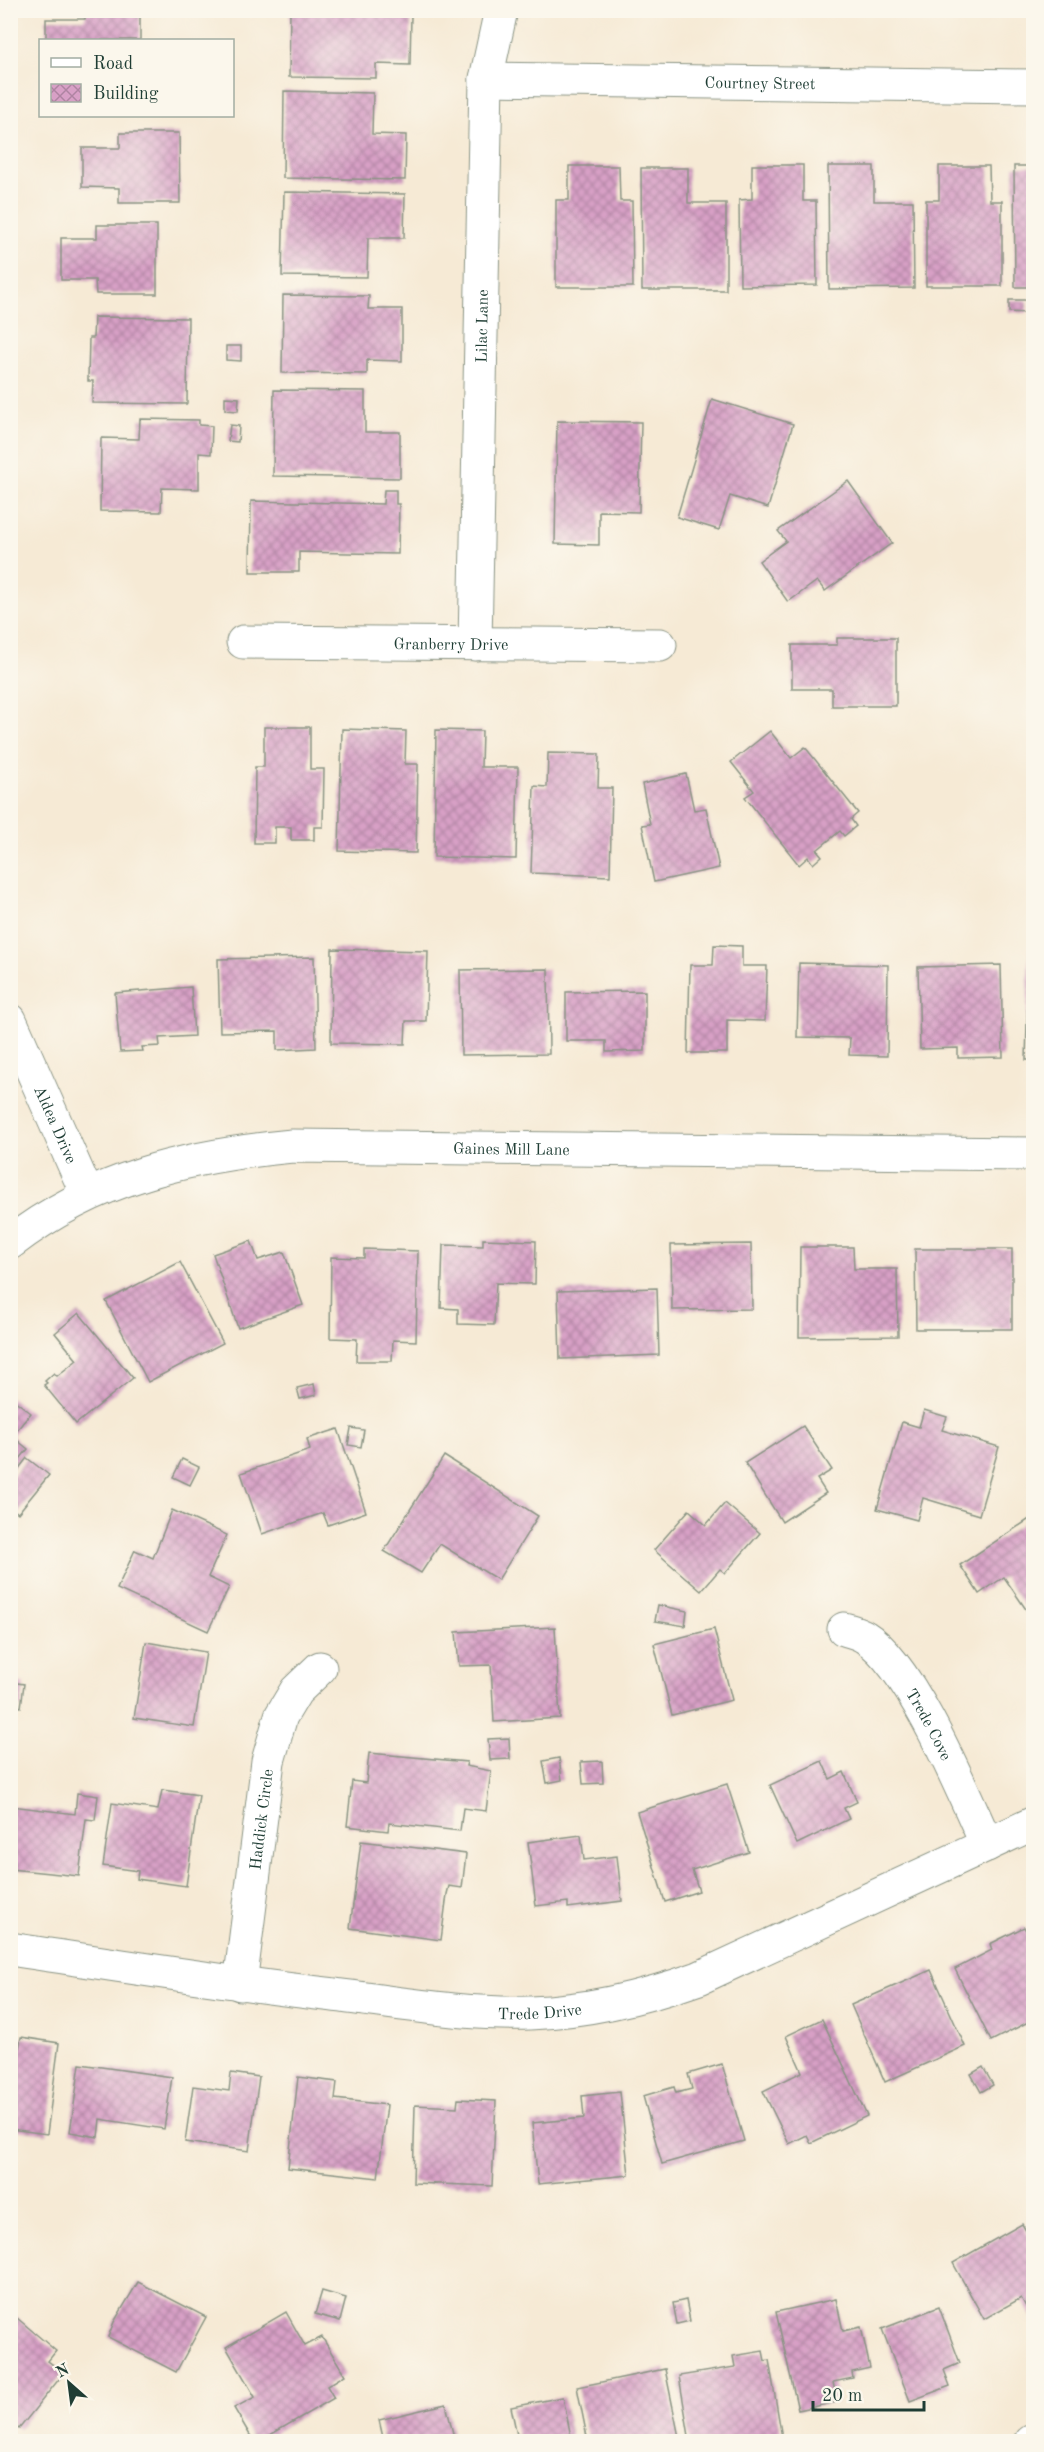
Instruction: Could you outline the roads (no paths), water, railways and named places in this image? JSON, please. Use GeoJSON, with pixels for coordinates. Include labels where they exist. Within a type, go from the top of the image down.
{"type":"FeatureCollection","features":[{"type":"Feature","properties":{"kind":"street","name":"Lilac Lane"},"geometry":{"type":"LineString","coordinates":[[475,644],[486,79],[501,10]]}},
{"type":"Feature","properties":{"kind":"street","name":"Courtney Street"},"geometry":{"type":"LineString","coordinates":[[486,79],[1034,86]]}},
{"type":"Feature","properties":{"kind":"street","name":"Granberry Drive"},"geometry":{"type":"LineString","coordinates":[[243,642],[660,645]]}},
{"type":"Feature","properties":{"kind":"street","name":"Aldea Drive"},"geometry":{"type":"LineString","coordinates":[[10,1020],[87,1194]]}},
{"type":"Feature","properties":{"kind":"street","name":"Gaines Mill Lane"},"geometry":{"type":"LineString","coordinates":[[10,1243],[30,1228],[87,1194],[142,1173],[204,1156],[292,1146],[1034,1154]]}},
{"type":"Feature","properties":{"kind":"street","name":"Trede Cove"},"geometry":{"type":"LineString","coordinates":[[844,1629],[865,1637],[884,1653],[907,1680],[987,1845]]}},
{"type":"Feature","properties":{"kind":"street","name":"Haddick Circle"},"geometry":{"type":"LineString","coordinates":[[240,1984],[268,1761],[281,1716],[296,1691],[320,1668]]}},
{"type":"Feature","properties":{"kind":"street","name":"Trede Drive"},"geometry":{"type":"LineString","coordinates":[[10,1949],[240,1984],[472,2011],[531,2013],[589,2008],[654,1994],[699,1978],[1034,1823]]}}]}
